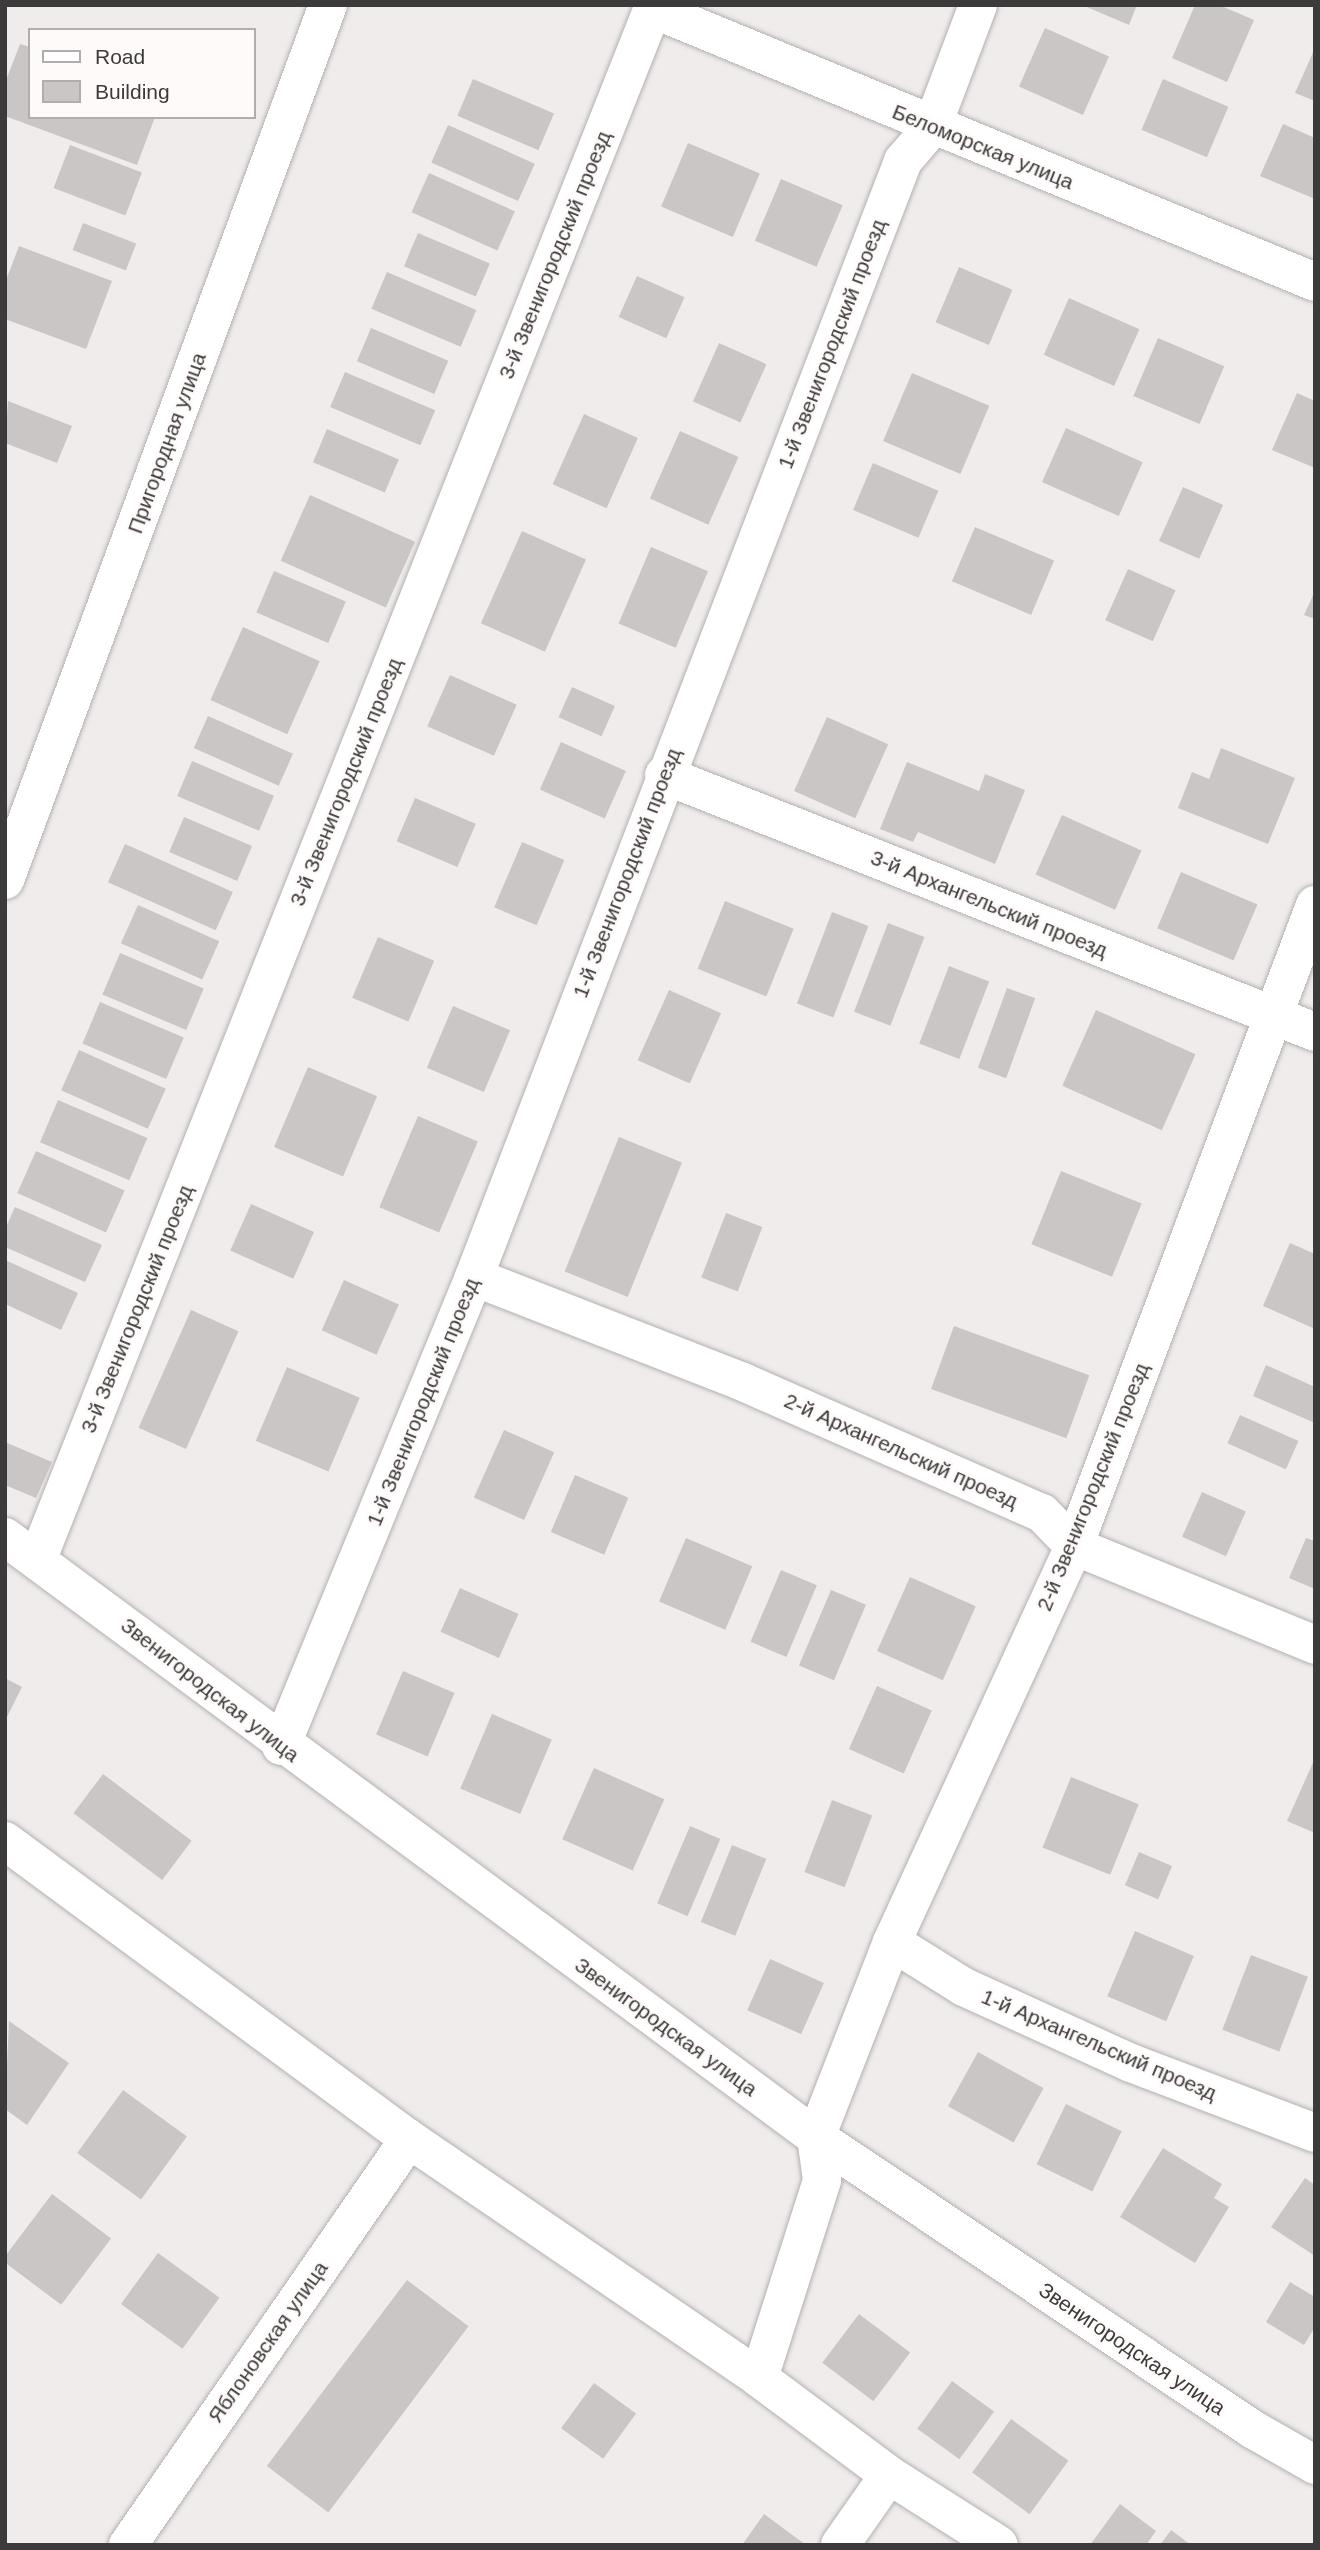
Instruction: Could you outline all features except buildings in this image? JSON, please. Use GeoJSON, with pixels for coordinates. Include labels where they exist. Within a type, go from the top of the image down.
{"type":"FeatureCollection","features":[{"type":"Feature","properties":{"kind":"street","name":"Пригородная улица"},"geometry":{"type":"LineString","coordinates":[[5,880],[328,5]]}},
{"type":"Feature","properties":{"kind":"street","name":"1-й Звенигородский проезд"},"geometry":{"type":"LineString","coordinates":[[281,1746],[474,1277],[664,775],[903,161],[932,127],[978,5]]}},
{"type":"Feature","properties":{"kind":"street","name":"Беломорская улица"},"geometry":{"type":"LineString","coordinates":[[653,7],[932,127],[1315,282]]}},
{"type":"Feature","properties":{"kind":"street","name":"3-й Звенигородский проезд"},"geometry":{"type":"LineString","coordinates":[[38,1558],[653,7]]}},
{"type":"Feature","properties":{"kind":"street","name":"3-й Архангельский проезд"},"geometry":{"type":"LineString","coordinates":[[664,775],[1315,1032]]}},
{"type":"Feature","properties":{"kind":"street","name":"2-й Звенигородский проезд"},"geometry":{"type":"LineString","coordinates":[[816,2137],[892,1942],[1074,1546],[1271,1016],[1315,905]]}},
{"type":"Feature","properties":{"kind":"street","name":"2-й Архангельский проезд"},"geometry":{"type":"LineString","coordinates":[[474,1277],[743,1382],[1042,1513],[1074,1546],[1315,1645]]}},
{"type":"Feature","properties":{"kind":"street","name":"Звенигородская улица"},"geometry":{"type":"LineString","coordinates":[[5,1537],[38,1558],[281,1746],[816,2137],[1252,2429],[1315,2465]]}},
{"type":"Feature","properties":{"kind":"street"},"geometry":{"type":"LineString","coordinates":[[5,1841],[409,2139],[760,2378],[889,2475],[999,2545]]}},
{"type":"Feature","properties":{"kind":"street","name":"1-й Архангельский проезд"},"geometry":{"type":"LineString","coordinates":[[892,1942],[964,1987],[1131,2063],[1315,2133]]}},
{"type":"Feature","properties":{"kind":"street"},"geometry":{"type":"LineString","coordinates":[[760,2378],[822,2180],[816,2137]]}},
{"type":"Feature","properties":{"kind":"street","name":"Яблоновская улица"},"geometry":{"type":"LineString","coordinates":[[128,2545],[409,2139]]}},
{"type":"Feature","properties":{"kind":"street"},"geometry":{"type":"LineString","coordinates":[[840,2545],[889,2475]]}}]}
